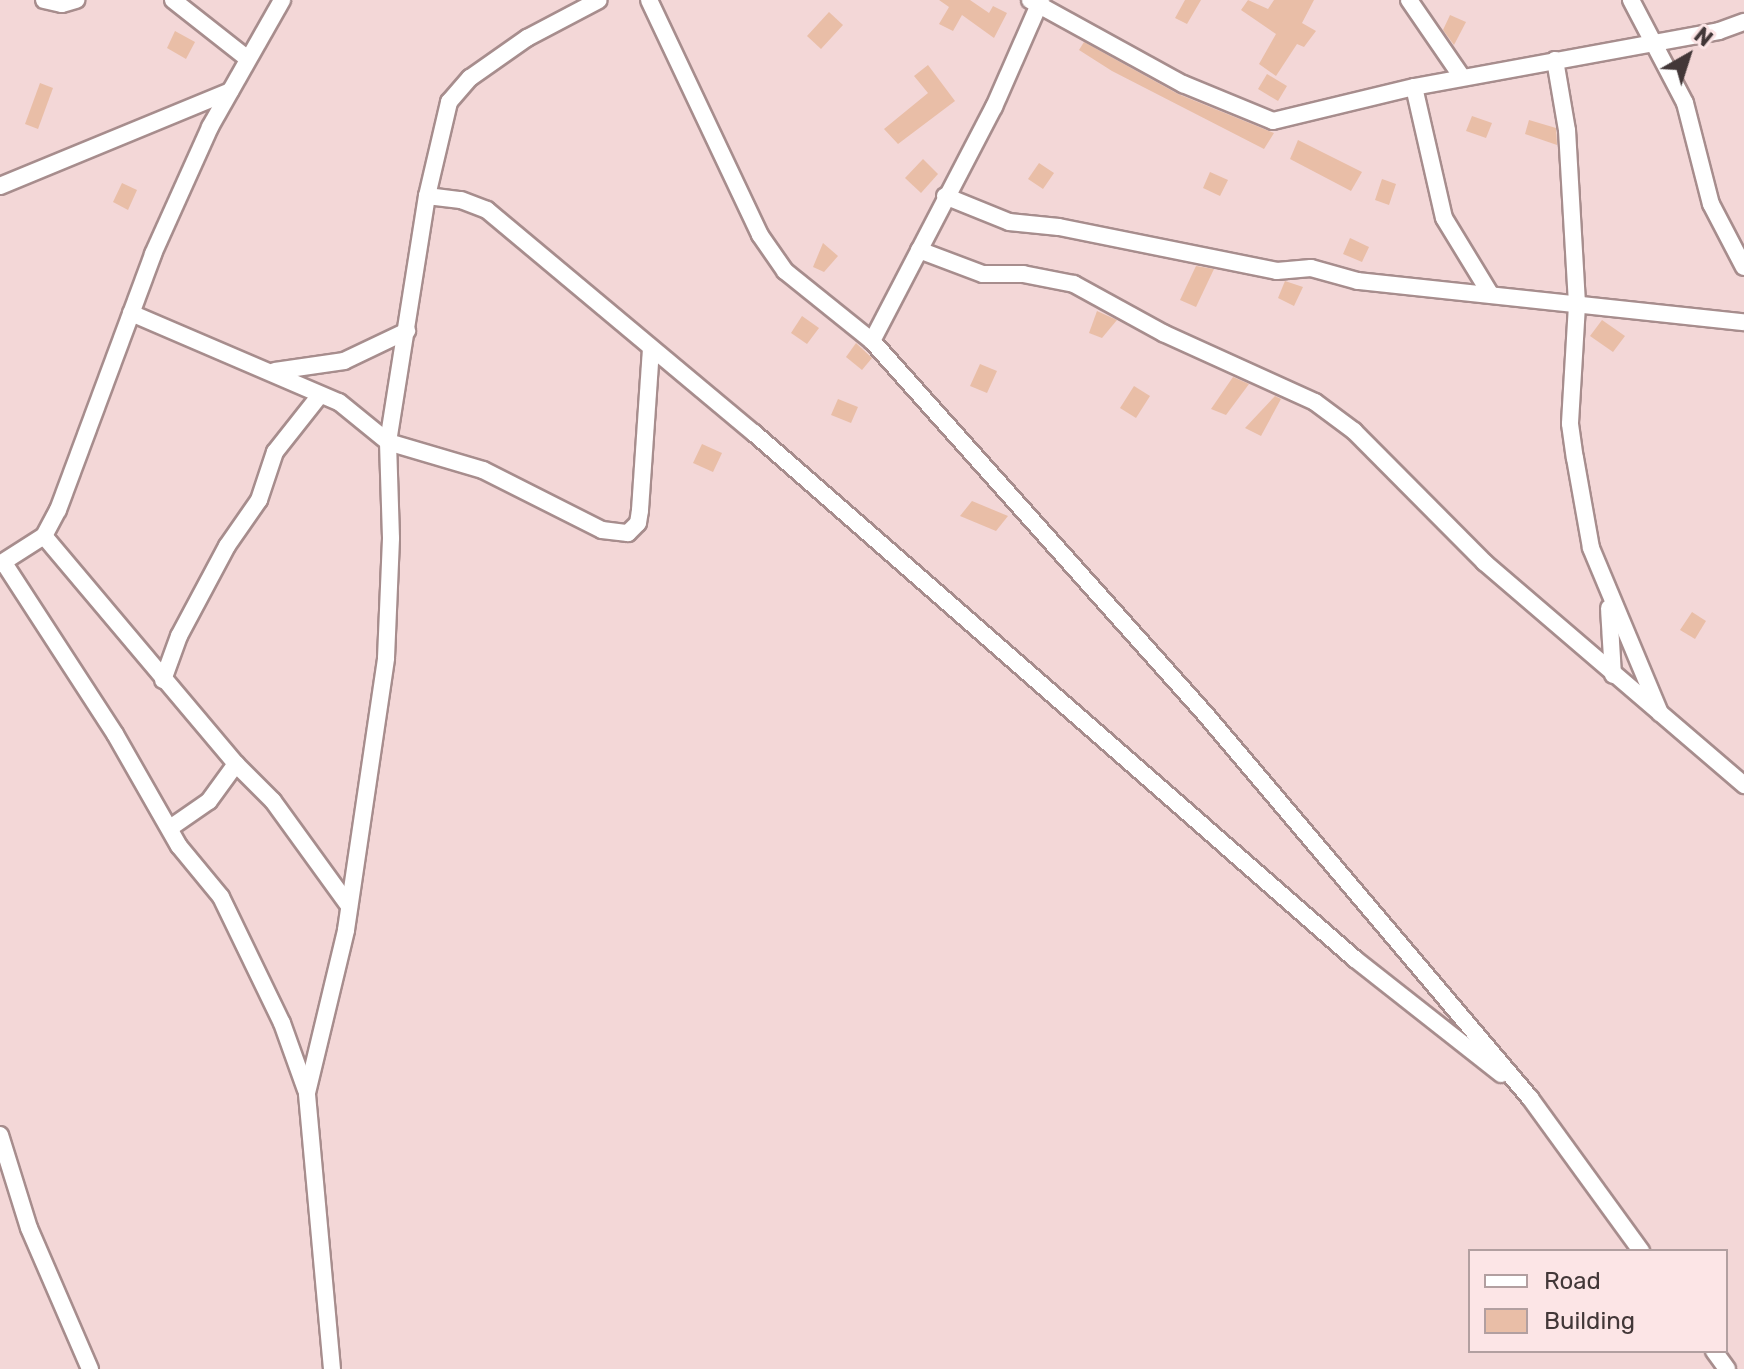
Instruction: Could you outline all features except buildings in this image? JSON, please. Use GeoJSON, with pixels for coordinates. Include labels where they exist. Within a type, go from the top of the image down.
{"type":"FeatureCollection","features":[{"type":"Feature","properties":{"kind":"street"},"geometry":{"type":"LineString","coordinates":[[44,0],[62,4],[76,0]]}},
{"type":"Feature","properties":{"kind":"street"},"geometry":{"type":"LineString","coordinates":[[173,0],[248,59]]}},
{"type":"Feature","properties":{"kind":"street"},"geometry":{"type":"LineString","coordinates":[[282,0],[230,91],[153,254],[44,536],[2,564],[115,734],[195,870],[221,897],[282,1023],[307,1093],[332,1369]]}},
{"type":"Feature","properties":{"kind":"street"},"geometry":{"type":"LineString","coordinates":[[307,1093],[349,906],[386,658],[391,538],[388,442],[427,196],[449,102],[470,78],[527,38],[599,0]]}},
{"type":"Feature","properties":{"kind":"street"},"geometry":{"type":"LineString","coordinates":[[649,0],[760,235],[785,271],[872,341],[1324,850],[1530,1098],[1640,1249]]}},
{"type":"Feature","properties":{"kind":"street"},"geometry":{"type":"LineString","coordinates":[[1409,0],[1462,77]]}},
{"type":"Feature","properties":{"kind":"street"},"geometry":{"type":"LineString","coordinates":[[1631,0],[1649,42],[1685,103],[1711,204],[1744,267]]}},
{"type":"Feature","properties":{"kind":"street"},"geometry":{"type":"LineString","coordinates":[[872,341],[994,107],[1036,2],[1183,84],[1273,121],[1414,87],[1744,22]]}},
{"type":"Feature","properties":{"kind":"street"},"geometry":{"type":"LineString","coordinates":[[1555,60],[1567,130],[1577,305],[1570,424],[1591,548],[1609,599],[1660,713]]}},
{"type":"Feature","properties":{"kind":"street"},"geometry":{"type":"LineString","coordinates":[[1414,87],[1444,218],[1491,295]]}},
{"type":"Feature","properties":{"kind":"street"},"geometry":{"type":"LineString","coordinates":[[0,186],[230,91]]}},
{"type":"Feature","properties":{"kind":"street"},"geometry":{"type":"LineString","coordinates":[[427,196],[461,200],[487,210],[1355,959],[1530,1098]]}},
{"type":"Feature","properties":{"kind":"street"},"geometry":{"type":"LineString","coordinates":[[945,196],[1009,222],[1073,229],[1277,271],[1311,268],[1358,281],[1744,322]]}},
{"type":"Feature","properties":{"kind":"street"},"geometry":{"type":"LineString","coordinates":[[919,250],[983,274],[1023,274],[1074,284],[1163,333],[1315,402],[1354,431],[1484,562],[1744,785]]}},
{"type":"Feature","properties":{"kind":"street"},"geometry":{"type":"LineString","coordinates":[[131,313],[274,371],[339,402],[388,442],[483,470],[602,530],[628,533],[638,523],[640,510],[651,349]]}},
{"type":"Feature","properties":{"kind":"street"},"geometry":{"type":"LineString","coordinates":[[274,371],[344,361],[407,331]]}},
{"type":"Feature","properties":{"kind":"street"},"geometry":{"type":"LineString","coordinates":[[163,680],[179,636],[227,546],[259,500],[275,452],[320,395]]}},
{"type":"Feature","properties":{"kind":"street"},"geometry":{"type":"LineString","coordinates":[[44,536],[163,680],[311,848],[349,906]]}},
{"type":"Feature","properties":{"kind":"street"},"geometry":{"type":"LineString","coordinates":[[1609,599],[1613,675]]}},
{"type":"Feature","properties":{"kind":"street"},"geometry":{"type":"LineString","coordinates":[[170,828],[209,801],[236,764]]}},
{"type":"Feature","properties":{"kind":"street"},"geometry":{"type":"LineString","coordinates":[[0,1135],[29,1228],[90,1369]]}}]}
